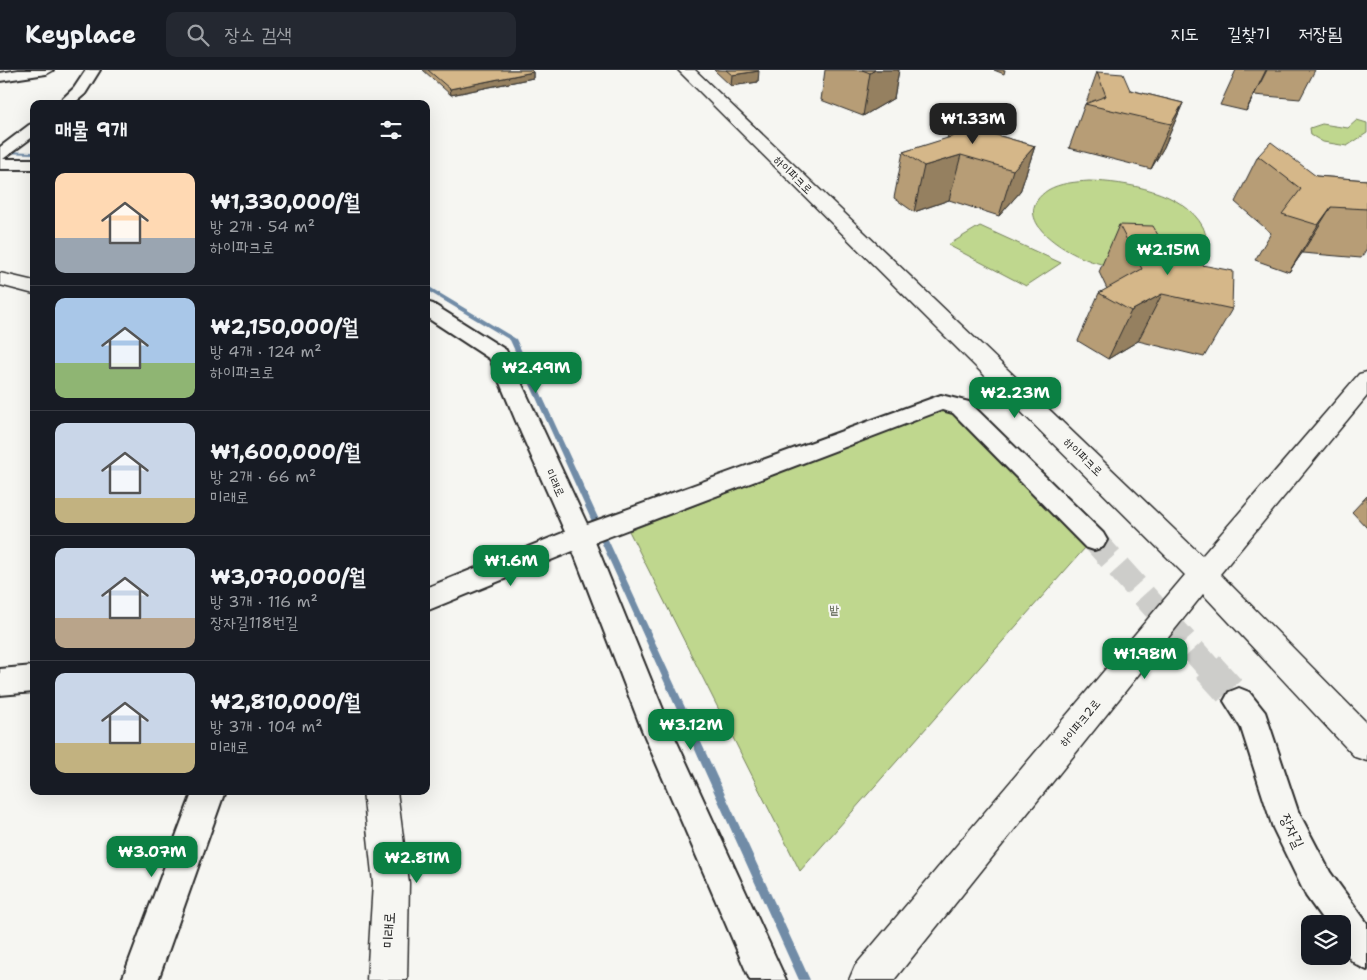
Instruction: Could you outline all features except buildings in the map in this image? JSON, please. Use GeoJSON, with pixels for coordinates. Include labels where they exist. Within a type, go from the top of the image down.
{"type":"FeatureCollection","features":[{"type":"Feature","properties":{"kind":"street"},"geometry":{"type":"LineString","coordinates":[[0,77],[46,70]]}},
{"type":"Feature","properties":{"kind":"street"},"geometry":{"type":"LineString","coordinates":[[69,100],[80,91],[93,70]]}},
{"type":"Feature","properties":{"kind":"street","name":"하이파크로"},"geometry":{"type":"LineString","coordinates":[[686,70],[1203,575],[1367,746]]}},
{"type":"Feature","properties":{"kind":"street"},"geometry":{"type":"LineString","coordinates":[[0,155],[30,131]]}},
{"type":"Feature","properties":{"kind":"street"},"geometry":{"type":"LineString","coordinates":[[0,164],[30,164]]}},
{"type":"Feature","properties":{"kind":"street"},"geometry":{"type":"LineString","coordinates":[[0,279],[30,287]]}},
{"type":"Feature","properties":{"kind":"street","name":"미래로"},"geometry":{"type":"LineString","coordinates":[[430,311],[500,355],[532,433],[584,535],[657,730],[768,980]]}},
{"type":"Feature","properties":{"kind":"street","name":"하이파크2로"},"geometry":{"type":"LineString","coordinates":[[880,967],[1203,575],[1367,380]]}},
{"type":"Feature","properties":{"kind":"street"},"geometry":{"type":"LineString","coordinates":[[430,598],[584,535],[941,402],[961,407],[1094,540]]}},
{"type":"Feature","properties":{"kind":"street"},"geometry":{"type":"LineString","coordinates":[[0,682],[30,679]]}},
{"type":"Feature","properties":{"kind":"street","name":"장자길"},"geometry":{"type":"LineString","coordinates":[[1239,701],[1254,722],[1284,817],[1318,884],[1367,952]]}},
{"type":"Feature","properties":{"kind":"street"},"geometry":{"type":"LineString","coordinates":[[140,980],[208,795]]}},
{"type":"Feature","properties":{"kind":"street","name":"미래로"},"geometry":{"type":"LineString","coordinates":[[380,795],[391,883],[388,980]]}},
{"type":"Feature","properties":{"kind":"green space"},"geometry":{"type":"Polygon","coordinates":[[[1357,120],[1367,123],[1367,133],[1347,146],[1323,142],[1311,135],[1310,128],[1322,124],[1348,128],[1357,120]]]}},
{"type":"Feature","properties":{"kind":"green space"},"geometry":{"type":"Polygon","coordinates":[[[1089,181],[1119,184],[1152,191],[1182,205],[1194,215],[1203,227],[1206,238],[1204,249],[1200,255],[1182,265],[1161,268],[1136,268],[1100,264],[1062,247],[1042,230],[1035,220],[1034,210],[1037,200],[1048,190],[1058,186],[1073,182],[1089,181]]]}},
{"type":"Feature","properties":{"kind":"green space"},"geometry":{"type":"Polygon","coordinates":[[[980,226],[1061,263],[1026,286],[948,245],[980,226]]]}},
{"type":"Feature","properties":{"kind":"green space","name":"밭"},"geometry":{"type":"Polygon","coordinates":[[[947,408],[1085,548],[800,871],[629,531],[947,408]]]}},
{"type":"Feature","properties":{"kind":"waterway"},"geometry":{"type":"LineString","coordinates":[[0,152],[30,153]]}},
{"type":"Feature","properties":{"kind":"waterway"},"geometry":{"type":"LineString","coordinates":[[430,289],[513,339],[805,980]]}},
{"type":"Feature","properties":{"kind":"tunnel"},"geometry":{"type":"LineString","coordinates":[[1094,540],[1209,668]]}},
{"type":"Feature","properties":{"kind":"tunnel"},"geometry":{"type":"LineString","coordinates":[[1208,667],[1239,701]]}}]}
